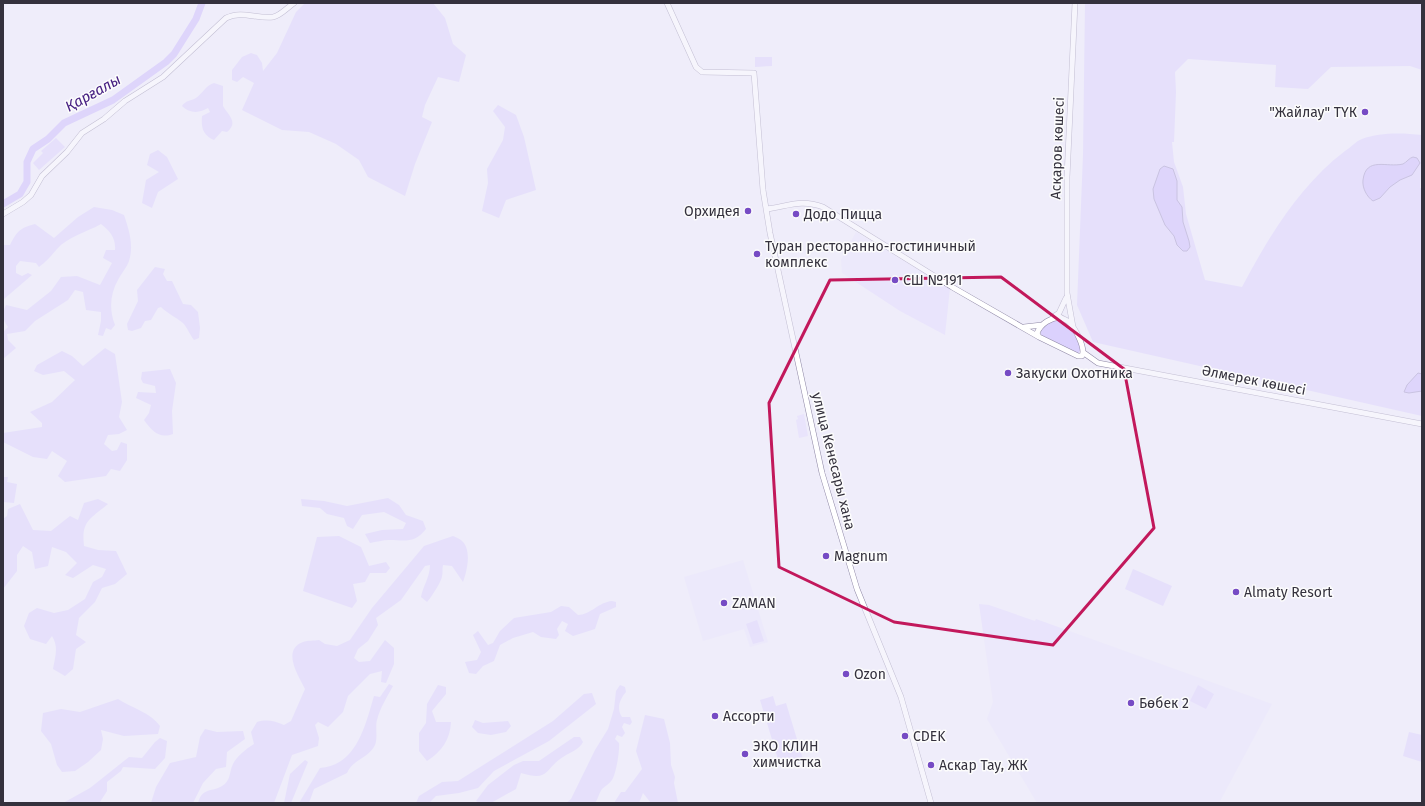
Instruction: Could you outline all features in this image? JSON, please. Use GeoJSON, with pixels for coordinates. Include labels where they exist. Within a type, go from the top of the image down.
{"type":"FeatureCollection","features":[{"type":"Feature","properties":{"kind":"street"},"geometry":{"type":"LineString","coordinates":[[3,214],[23,202],[31,195],[42,176],[67,152],[82,133],[104,119],[126,101],[163,77],[226,18],[233,15],[274,17],[294,3]]}},
{"type":"Feature","properties":{"kind":"street"},"geometry":{"type":"LineString","coordinates":[[667,3],[696,67],[702,72],[754,73],[763,190],[767,208],[802,202],[812,203],[823,207],[952,287],[1039,337],[1078,356],[1084,353],[1073,327],[1067,293]]}},
{"type":"Feature","properties":{"kind":"street","name":"Асқаров көшесі"},"geometry":{"type":"LineString","coordinates":[[1067,293],[1067,177],[1075,3]]}},
{"type":"Feature","properties":{"kind":"street","name":"улица Кенесары хана"},"geometry":{"type":"LineString","coordinates":[[767,208],[770,234],[822,473],[857,589],[901,697],[931,803]]}},
{"type":"Feature","properties":{"kind":"street"},"geometry":{"type":"LineString","coordinates":[[1039,337],[1037,333],[1039,328],[1059,313],[1064,306],[1067,293]]}},
{"type":"Feature","properties":{"kind":"street"},"geometry":{"type":"LineString","coordinates":[[1021,326],[1037,326],[1053,318],[1060,317],[1068,321],[1073,327]]}},
{"type":"Feature","properties":{"kind":"street","name":"Әлмерек көшесі"},"geometry":{"type":"LineString","coordinates":[[1084,353],[1098,363],[1422,424]]}},
{"type":"Feature","properties":{"kind":"highlighted area"},"geometry":{"type":"Polygon","coordinates":[[[1001,277],[1124,369],[1154,528],[1053,645],[894,622],[779,567],[769,403],[830,280],[1001,277]]]}},
{"type":"Feature","properties":{"kind":"shaded area"},"geometry":{"type":"Polygon","coordinates":[[[305,3],[433,3],[445,18],[453,44],[466,55],[459,82],[438,77],[425,105],[422,117],[432,122],[415,164],[405,196],[368,177],[359,160],[336,144],[309,132],[282,130],[242,110],[254,83],[243,77],[237,82],[232,80],[232,70],[242,57],[251,53],[257,55],[262,63],[263,71],[277,53],[296,12],[305,3]]]}},
{"type":"Feature","properties":{"kind":"shaded area"},"geometry":{"type":"Polygon","coordinates":[[[1085,3],[1422,3],[1422,70],[1410,66],[1331,67],[1308,89],[1275,87],[1276,65],[1188,59],[1175,72],[1176,92],[1174,142],[1172,142],[1174,162],[1183,187],[1186,214],[1205,280],[1242,287],[1286,214],[1299,196],[1328,165],[1362,139],[1376,135],[1422,135],[1420,188],[1422,188],[1422,416],[1093,342],[1077,305],[1083,155],[1085,3]]]}},
{"type":"Feature","properties":{"kind":"shaded area"},"geometry":{"type":"Polygon","coordinates":[[[755,57],[772,57],[772,66],[755,67],[755,57]]]}},
{"type":"Feature","properties":{"kind":"shaded area"},"geometry":{"type":"Polygon","coordinates":[[[214,83],[223,86],[223,106],[230,116],[232,125],[227,132],[222,131],[214,140],[207,136],[202,128],[202,116],[210,112],[208,108],[195,112],[185,109],[182,106],[196,98],[214,83]]]}},
{"type":"Feature","properties":{"kind":"shaded area"},"geometry":{"type":"Polygon","coordinates":[[[498,105],[516,115],[524,137],[536,190],[506,200],[499,218],[482,211],[488,183],[487,169],[503,140],[505,127],[493,111],[498,105]]]}},
{"type":"Feature","properties":{"kind":"shaded area"},"geometry":{"type":"Polygon","coordinates":[[[56,138],[65,147],[39,170],[33,163],[43,153],[41,151],[56,138]]]}},
{"type":"Feature","properties":{"kind":"shaded area"},"geometry":{"type":"Polygon","coordinates":[[[158,150],[167,157],[178,179],[158,192],[152,208],[142,203],[146,180],[159,172],[147,165],[150,154],[158,150]]]}},
{"type":"Feature","properties":{"kind":"shaded area"},"geometry":{"type":"Polygon","coordinates":[[[1413,157],[1417,158],[1420,163],[1412,175],[1400,180],[1390,187],[1380,198],[1373,201],[1369,197],[1365,192],[1363,183],[1365,173],[1368,168],[1378,164],[1403,164],[1413,157]]]}},
{"type":"Feature","properties":{"kind":"shaded area"},"geometry":{"type":"Polygon","coordinates":[[[1164,166],[1173,169],[1177,181],[1177,200],[1182,207],[1183,222],[1190,247],[1187,251],[1183,251],[1177,245],[1174,236],[1165,225],[1154,199],[1153,189],[1160,169],[1164,166]]]}},
{"type":"Feature","properties":{"kind":"shaded area"},"geometry":{"type":"Polygon","coordinates":[[[94,207],[112,210],[124,215],[128,226],[131,249],[129,261],[115,285],[111,302],[115,325],[111,330],[106,328],[103,336],[98,335],[101,312],[86,310],[83,292],[75,290],[68,300],[35,321],[25,331],[7,334],[8,340],[16,348],[3,359],[3,332],[8,327],[3,316],[6,305],[27,310],[51,291],[61,277],[77,276],[100,285],[112,263],[103,258],[106,250],[115,250],[115,246],[112,235],[101,224],[66,241],[39,267],[36,263],[20,261],[16,266],[16,273],[22,276],[28,273],[32,275],[4,299],[3,245],[10,245],[20,231],[35,224],[54,238],[78,217],[94,207]]]}},
{"type":"Feature","properties":{"kind":"shaded area","name":"СШ №191"},"geometry":{"type":"Polygon","coordinates":[[[856,232],[950,288],[945,335],[900,311],[842,273],[841,260],[856,232]]]}},
{"type":"Feature","properties":{"kind":"shaded area"},"geometry":{"type":"Polygon","coordinates":[[[155,267],[165,269],[163,274],[167,281],[172,281],[183,304],[191,305],[198,312],[200,328],[199,338],[194,340],[183,323],[161,307],[158,308],[151,320],[145,321],[141,328],[132,331],[128,330],[127,324],[138,301],[137,290],[155,267]]]}},
{"type":"Feature","properties":{"kind":"shaded area"},"geometry":{"type":"Polygon","coordinates":[[[1061,319],[1071,328],[1075,336],[1081,349],[1078,354],[1075,354],[1041,335],[1041,329],[1054,320],[1061,319]]]}},
{"type":"Feature","properties":{"kind":"shaded area"},"geometry":{"type":"Polygon","coordinates":[[[105,348],[115,354],[122,402],[119,417],[127,430],[119,434],[108,435],[104,444],[112,451],[117,450],[121,442],[127,444],[127,460],[120,471],[111,469],[106,476],[65,482],[58,476],[67,461],[52,451],[47,459],[33,457],[3,442],[3,433],[42,427],[42,423],[30,412],[52,402],[75,380],[64,371],[43,375],[34,371],[37,365],[62,351],[72,356],[83,366],[105,348]]]}},
{"type":"Feature","properties":{"kind":"shaded area"},"geometry":{"type":"Polygon","coordinates":[[[170,369],[176,383],[172,411],[173,434],[160,435],[153,431],[144,420],[149,413],[151,405],[136,398],[138,392],[156,393],[155,386],[143,383],[141,379],[142,372],[170,369]]]}},
{"type":"Feature","properties":{"kind":"shaded area"},"geometry":{"type":"Polygon","coordinates":[[[1418,373],[1422,374],[1422,391],[1409,393],[1404,392],[1407,385],[1418,373]]]}},
{"type":"Feature","properties":{"kind":"shaded area"},"geometry":{"type":"Polygon","coordinates":[[[804,414],[808,436],[799,438],[796,420],[798,419],[797,416],[804,414]]]}},
{"type":"Feature","properties":{"kind":"shaded area"},"geometry":{"type":"Polygon","coordinates":[[[3,477],[8,477],[7,482],[17,484],[14,503],[3,502],[3,477]]]}},
{"type":"Feature","properties":{"kind":"shaded area"},"geometry":{"type":"Polygon","coordinates":[[[388,498],[399,505],[406,515],[423,521],[426,529],[422,534],[409,540],[387,540],[370,543],[365,534],[382,530],[403,529],[406,523],[384,512],[362,515],[353,529],[347,526],[344,518],[327,514],[320,508],[302,506],[301,499],[324,501],[347,506],[388,498]]]}},
{"type":"Feature","properties":{"kind":"shaded area"},"geometry":{"type":"Polygon","coordinates":[[[98,499],[108,504],[88,521],[84,531],[84,546],[98,550],[116,551],[127,574],[115,584],[102,588],[95,602],[79,618],[76,635],[86,642],[76,649],[73,669],[65,676],[53,669],[56,648],[52,636],[46,644],[30,639],[24,626],[29,613],[37,608],[54,613],[68,610],[85,599],[93,582],[102,577],[106,569],[93,565],[73,578],[65,575],[77,563],[66,552],[52,547],[48,566],[35,569],[32,552],[23,546],[17,555],[17,571],[3,589],[3,519],[7,516],[8,509],[20,504],[33,530],[51,531],[70,516],[78,520],[84,503],[98,499]]]}},
{"type":"Feature","properties":{"kind":"shaded area"},"geometry":{"type":"Polygon","coordinates":[[[339,536],[361,547],[369,566],[386,562],[390,568],[386,573],[370,573],[365,582],[353,584],[357,601],[352,608],[303,591],[317,537],[339,536]]]}},
{"type":"Feature","properties":{"kind":"shaded area"},"geometry":{"type":"Polygon","coordinates":[[[453,536],[462,541],[467,550],[468,561],[463,582],[452,566],[443,565],[440,582],[427,602],[421,597],[429,574],[430,565],[425,566],[401,600],[376,618],[378,625],[368,641],[358,649],[354,658],[359,662],[370,661],[385,640],[394,648],[394,664],[386,683],[381,682],[382,671],[370,674],[348,696],[343,712],[328,727],[318,722],[315,725],[319,738],[318,746],[292,755],[274,803],[198,803],[202,794],[219,788],[227,782],[237,758],[254,744],[251,732],[257,722],[271,721],[284,725],[291,721],[305,689],[296,671],[292,657],[293,651],[297,646],[305,641],[319,640],[325,644],[337,646],[350,640],[372,608],[424,546],[453,536]]]}},
{"type":"Feature","properties":{"kind":"shaded area","name":"ZAMAN"},"geometry":{"type":"Polygon","coordinates":[[[743,560],[768,642],[750,647],[744,629],[703,641],[684,577],[743,560]]]}},
{"type":"Feature","properties":{"kind":"shaded area"},"geometry":{"type":"Polygon","coordinates":[[[1133,569],[1172,586],[1163,606],[1125,589],[1133,569]]]}},
{"type":"Feature","properties":{"kind":"shaded area"},"geometry":{"type":"Polygon","coordinates":[[[607,602],[616,602],[616,607],[600,614],[595,629],[573,636],[565,631],[568,624],[562,621],[557,629],[559,635],[556,639],[541,637],[533,632],[513,638],[500,645],[494,661],[483,666],[476,674],[469,673],[465,662],[477,660],[481,652],[473,635],[478,631],[488,645],[493,643],[500,631],[514,618],[551,612],[561,606],[569,607],[578,615],[587,613],[607,602]]]}},
{"type":"Feature","properties":{"kind":"shaded area","name":"Бөбек 2"},"geometry":{"type":"Polygon","coordinates":[[[979,604],[989,605],[1035,621],[1036,619],[1272,704],[1219,803],[1037,803],[987,719],[993,702],[979,604]]]}},
{"type":"Feature","properties":{"kind":"shaded area"},"geometry":{"type":"Polygon","coordinates":[[[757,620],[764,641],[753,644],[746,624],[757,620]]]}},
{"type":"Feature","properties":{"kind":"shaded area"},"geometry":{"type":"Polygon","coordinates":[[[389,684],[393,686],[378,716],[376,723],[376,742],[369,753],[353,765],[347,773],[314,789],[309,803],[299,803],[320,768],[333,765],[343,760],[351,752],[363,731],[374,696],[380,697],[389,684]]]}},
{"type":"Feature","properties":{"kind":"shaded area"},"geometry":{"type":"Polygon","coordinates":[[[438,685],[446,687],[446,694],[432,711],[436,722],[451,722],[447,740],[441,749],[427,761],[419,751],[419,733],[426,723],[427,704],[438,685]]]}},
{"type":"Feature","properties":{"kind":"shaded area"},"geometry":{"type":"Polygon","coordinates":[[[620,685],[625,687],[626,692],[619,707],[620,714],[622,717],[630,717],[632,722],[630,725],[624,723],[622,727],[625,733],[622,737],[617,735],[615,739],[619,743],[619,746],[615,773],[611,781],[602,789],[595,803],[566,803],[571,799],[595,750],[608,729],[614,709],[616,691],[620,685]]]}},
{"type":"Feature","properties":{"kind":"shaded area"},"geometry":{"type":"Polygon","coordinates":[[[1198,685],[1214,694],[1206,709],[1190,701],[1198,685]]]}},
{"type":"Feature","properties":{"kind":"shaded area"},"geometry":{"type":"Polygon","coordinates":[[[592,693],[596,704],[549,741],[494,771],[478,788],[459,793],[436,796],[429,803],[416,803],[419,796],[442,782],[458,781],[553,721],[584,694],[592,693]]]}},
{"type":"Feature","properties":{"kind":"shaded area"},"geometry":{"type":"Polygon","coordinates":[[[773,696],[776,706],[786,703],[803,759],[780,766],[760,700],[773,696]]]}},
{"type":"Feature","properties":{"kind":"shaded area"},"geometry":{"type":"Polygon","coordinates":[[[118,699],[156,721],[160,726],[158,734],[124,736],[101,730],[103,739],[101,750],[75,771],[62,772],[57,765],[51,744],[41,731],[43,713],[61,709],[80,712],[118,699]]]}},
{"type":"Feature","properties":{"kind":"shaded area"},"geometry":{"type":"Polygon","coordinates":[[[645,715],[664,719],[670,743],[671,765],[675,777],[674,783],[678,803],[651,803],[643,793],[639,803],[614,803],[621,792],[625,792],[642,769],[636,751],[645,715]]]}},
{"type":"Feature","properties":{"kind":"shaded area"},"geometry":{"type":"Polygon","coordinates":[[[475,720],[483,723],[508,721],[511,726],[506,732],[491,735],[478,733],[472,727],[475,720]]]}},
{"type":"Feature","properties":{"kind":"shaded area"},"geometry":{"type":"Polygon","coordinates":[[[205,729],[217,732],[243,731],[245,739],[227,752],[226,767],[216,769],[203,783],[193,803],[151,803],[156,787],[170,763],[196,757],[200,737],[205,729]]]}},
{"type":"Feature","properties":{"kind":"shaded area"},"geometry":{"type":"Polygon","coordinates":[[[1409,732],[1422,735],[1422,762],[1403,756],[1409,732]]]}},
{"type":"Feature","properties":{"kind":"shaded area"},"geometry":{"type":"Polygon","coordinates":[[[574,737],[580,737],[583,742],[581,745],[557,762],[546,773],[537,776],[521,773],[516,789],[491,803],[479,803],[476,801],[488,785],[514,765],[523,761],[539,761],[574,737]]]}},
{"type":"Feature","properties":{"kind":"shaded area"},"geometry":{"type":"Polygon","coordinates":[[[160,738],[167,741],[165,758],[155,769],[123,767],[121,771],[107,782],[107,791],[100,802],[63,803],[90,788],[129,757],[142,758],[160,738]]]}},
{"type":"Feature","properties":{"kind":"shaded area"},"geometry":{"type":"Polygon","coordinates":[[[305,760],[308,762],[291,803],[284,803],[290,774],[305,760]]]}},
{"type":"Feature","properties":{"kind":"waterway","name":"Қарғалы"},"geometry":{"type":"LineString","coordinates":[[3,204],[20,194],[27,182],[27,162],[33,149],[48,139],[64,123],[113,100],[166,62],[174,54],[196,19],[202,3]]}},
{"type":"Feature","properties":{"kind":"place","name":"\"Жайлау\" ТҮК"},"geometry":{"type":"Point","coordinates":[1365,112]}},
{"type":"Feature","properties":{"kind":"place","name":"Орхидея"},"geometry":{"type":"Point","coordinates":[748,211]}},
{"type":"Feature","properties":{"kind":"place","name":"Додо Пицца"},"geometry":{"type":"Point","coordinates":[796,214]}},
{"type":"Feature","properties":{"kind":"place","name":"Туран ресторанно-гостиничный комплекс"},"geometry":{"type":"Point","coordinates":[757,254]}},
{"type":"Feature","properties":{"kind":"place","name":"СШ №191"},"geometry":{"type":"Point","coordinates":[895,280]}},
{"type":"Feature","properties":{"kind":"place","name":"Закуски Охотника"},"geometry":{"type":"Point","coordinates":[1008,373]}},
{"type":"Feature","properties":{"kind":"place","name":"Magnum"},"geometry":{"type":"Point","coordinates":[826,556]}},
{"type":"Feature","properties":{"kind":"place","name":"Almaty Resort"},"geometry":{"type":"Point","coordinates":[1236,592]}},
{"type":"Feature","properties":{"kind":"place","name":"ZAMAN"},"geometry":{"type":"Point","coordinates":[724,603]}},
{"type":"Feature","properties":{"kind":"place","name":"Ozon"},"geometry":{"type":"Point","coordinates":[846,674]}},
{"type":"Feature","properties":{"kind":"place","name":"Бөбек 2"},"geometry":{"type":"Point","coordinates":[1131,703]}},
{"type":"Feature","properties":{"kind":"place","name":"Ассорти"},"geometry":{"type":"Point","coordinates":[715,716]}},
{"type":"Feature","properties":{"kind":"place","name":"CDEK"},"geometry":{"type":"Point","coordinates":[905,736]}},
{"type":"Feature","properties":{"kind":"place","name":"ЭКО КЛИН химчистка"},"geometry":{"type":"Point","coordinates":[745,754]}},
{"type":"Feature","properties":{"kind":"place","name":"Аскар Тау, ЖК"},"geometry":{"type":"Point","coordinates":[931,765]}}]}
